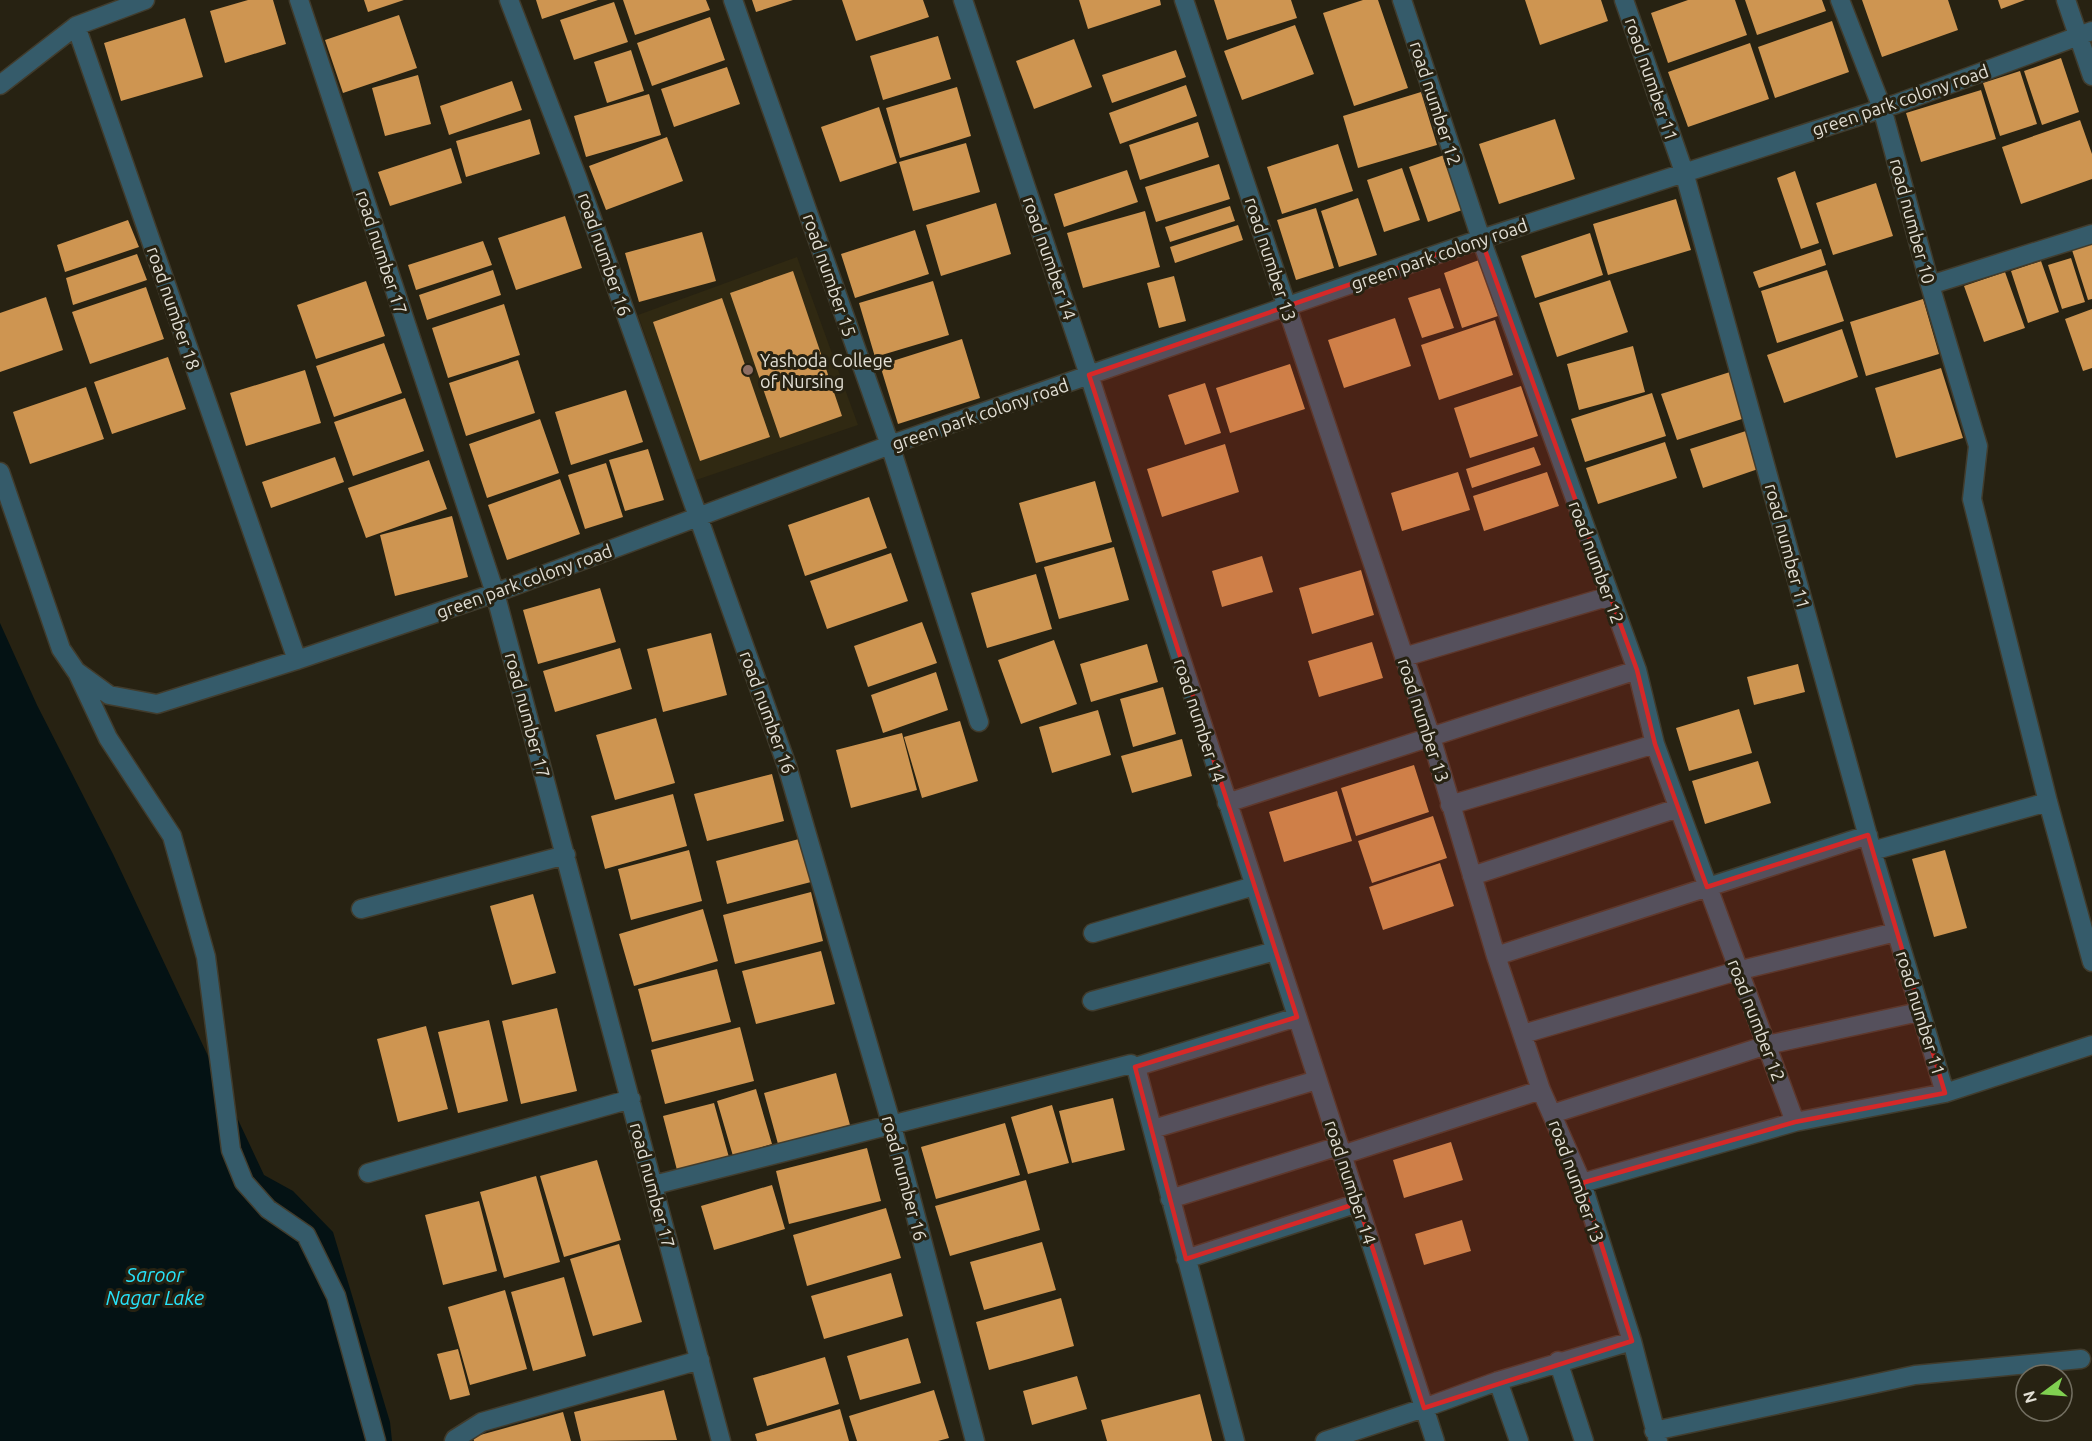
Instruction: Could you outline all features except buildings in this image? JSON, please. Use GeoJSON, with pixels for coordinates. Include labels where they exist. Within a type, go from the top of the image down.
{"type":"FeatureCollection","features":[{"type":"Feature","properties":{"kind":"street"},"geometry":{"type":"LineString","coordinates":[[0,85],[76,26],[145,0]]}},
{"type":"Feature","properties":{"kind":"street","name":"road number 17"},"geometry":{"type":"LineString","coordinates":[[299,0],[495,593],[721,1441]]}},
{"type":"Feature","properties":{"kind":"street","name":"road number 16"},"geometry":{"type":"LineString","coordinates":[[509,0],[578,177],[698,519],[788,766],[892,1126],[975,1441]]}},
{"type":"Feature","properties":{"kind":"street","name":"road number 15"},"geometry":{"type":"LineString","coordinates":[[733,0],[890,446],[980,722]]}},
{"type":"Feature","properties":{"kind":"street","name":"road number 14"},"geometry":{"type":"LineString","coordinates":[[963,0],[1089,375],[1435,1441]]}},
{"type":"Feature","properties":{"kind":"street","name":"road number 13"},"geometry":{"type":"LineString","coordinates":[[1184,0],[1431,736],[1496,956],[1541,1090],[1581,1183],[1632,1341],[1656,1436]]}},
{"type":"Feature","properties":{"kind":"street","name":"road number 12"},"geometry":{"type":"LineString","coordinates":[[1402,0],[1481,239],[1637,670],[1655,744],[1737,971],[1795,1122]]}},
{"type":"Feature","properties":{"kind":"street","name":"road number 11"},"geometry":{"type":"LineString","coordinates":[[1624,0],[1684,172],[1870,843],[1945,1093]]}},
{"type":"Feature","properties":{"kind":"street","name":"road number 10"},"geometry":{"type":"LineString","coordinates":[[1840,0],[1882,108],[1930,285],[1978,446],[1972,499],[2048,802]]}},
{"type":"Feature","properties":{"kind":"street"},"geometry":{"type":"LineString","coordinates":[[2066,0],[2085,33],[2092,76]]}},
{"type":"Feature","properties":{"kind":"street","name":"road number 18"},"geometry":{"type":"LineString","coordinates":[[76,26],[297,660]]}},
{"type":"Feature","properties":{"kind":"street","name":"green park colony road"},"geometry":{"type":"LineString","coordinates":[[0,472],[61,649],[76,671],[109,695],[157,704],[297,660],[495,593],[890,446],[1089,375],[1481,239],[1882,108],[2085,33]]}},
{"type":"Feature","properties":{"kind":"street"},"geometry":{"type":"LineString","coordinates":[[1930,285],[2092,234]]}},
{"type":"Feature","properties":{"kind":"street"},"geometry":{"type":"LineString","coordinates":[[1404,657],[1610,597]]}},
{"type":"Feature","properties":{"kind":"street"},"geometry":{"type":"LineString","coordinates":[[1227,803],[1637,670]]}},
{"type":"Feature","properties":{"kind":"street"},"geometry":{"type":"LineString","coordinates":[[76,671],[108,738],[172,836],[206,957],[231,1150],[244,1182],[268,1209],[306,1235],[336,1296],[376,1441]]}},
{"type":"Feature","properties":{"kind":"street"},"geometry":{"type":"LineString","coordinates":[[1450,805],[1655,744]]}},
{"type":"Feature","properties":{"kind":"street"},"geometry":{"type":"LineString","coordinates":[[1496,956],[1707,887],[1870,843],[2048,802],[2092,962]]}},
{"type":"Feature","properties":{"kind":"street"},"geometry":{"type":"LineString","coordinates":[[1472,876],[1678,808]]}},
{"type":"Feature","properties":{"kind":"street"},"geometry":{"type":"LineString","coordinates":[[362,909],[566,855]]}},
{"type":"Feature","properties":{"kind":"street"},"geometry":{"type":"LineString","coordinates":[[1093,933],[1254,886]]}},
{"type":"Feature","properties":{"kind":"street"},"geometry":{"type":"LineString","coordinates":[[1523,1035],[1737,971],[1896,932]]}},
{"type":"Feature","properties":{"kind":"street"},"geometry":{"type":"LineString","coordinates":[[1092,1001],[1275,951]]}},
{"type":"Feature","properties":{"kind":"street"},"geometry":{"type":"LineString","coordinates":[[1552,1114],[1767,1045],[1919,1012]]}},
{"type":"Feature","properties":{"kind":"street"},"geometry":{"type":"LineString","coordinates":[[654,1185],[892,1126],[1119,1066],[1131,1064],[1135,1066],[1297,1017]]}},
{"type":"Feature","properties":{"kind":"street"},"geometry":{"type":"LineString","coordinates":[[1581,1183],[1795,1122],[1945,1093],[2092,1045]]}},
{"type":"Feature","properties":{"kind":"street"},"geometry":{"type":"LineString","coordinates":[[1135,1066],[1235,1441]]}},
{"type":"Feature","properties":{"kind":"street"},"geometry":{"type":"LineString","coordinates":[[1153,1129],[1317,1080]]}},
{"type":"Feature","properties":{"kind":"street"},"geometry":{"type":"LineString","coordinates":[[1170,1199],[1541,1090]]}},
{"type":"Feature","properties":{"kind":"street"},"geometry":{"type":"LineString","coordinates":[[368,1173],[630,1099]]}},
{"type":"Feature","properties":{"kind":"street"},"geometry":{"type":"LineString","coordinates":[[1186,1259],[1358,1203]]}},
{"type":"Feature","properties":{"kind":"street"},"geometry":{"type":"LineString","coordinates":[[1325,1441],[1558,1361],[1632,1341]]}},
{"type":"Feature","properties":{"kind":"street"},"geometry":{"type":"LineString","coordinates":[[1656,1436],[1914,1375],[2081,1359]]}},
{"type":"Feature","properties":{"kind":"street"},"geometry":{"type":"LineString","coordinates":[[454,1441],[455,1438],[482,1422],[700,1360]]}},
{"type":"Feature","properties":{"kind":"street"},"geometry":{"type":"LineString","coordinates":[[1558,1361],[1584,1441]]}},
{"type":"Feature","properties":{"kind":"street"},"geometry":{"type":"LineString","coordinates":[[1498,1381],[1519,1441]]}},
{"type":"Feature","properties":{"kind":"highlighted area"},"geometry":{"type":"Polygon","coordinates":[[[1481,239],[1637,670],[1655,744],[1707,887],[1868,835],[1945,1093],[1795,1122],[1582,1183],[1632,1341],[1424,1408],[1358,1203],[1186,1259],[1135,1067],[1297,1017],[1089,375],[1481,239]]]}},
{"type":"Feature","properties":{"kind":"shaded area","name":"Yashoda College of Nursing"},"geometry":{"type":"Polygon","coordinates":[[[797,257],[858,425],[696,480],[638,315],[797,257]]]}},
{"type":"Feature","properties":{"kind":"water","name":"Saroor Nagar Lake"},"geometry":{"type":"Polygon","coordinates":[[[0,623],[37,705],[113,854],[264,1175],[293,1191],[333,1232],[390,1422],[392,1441],[0,1441],[0,623]]]}},
{"type":"Feature","properties":{"kind":"place","name":"Yashoda College of Nursing"},"geometry":{"type":"Point","coordinates":[748,370]}}]}
